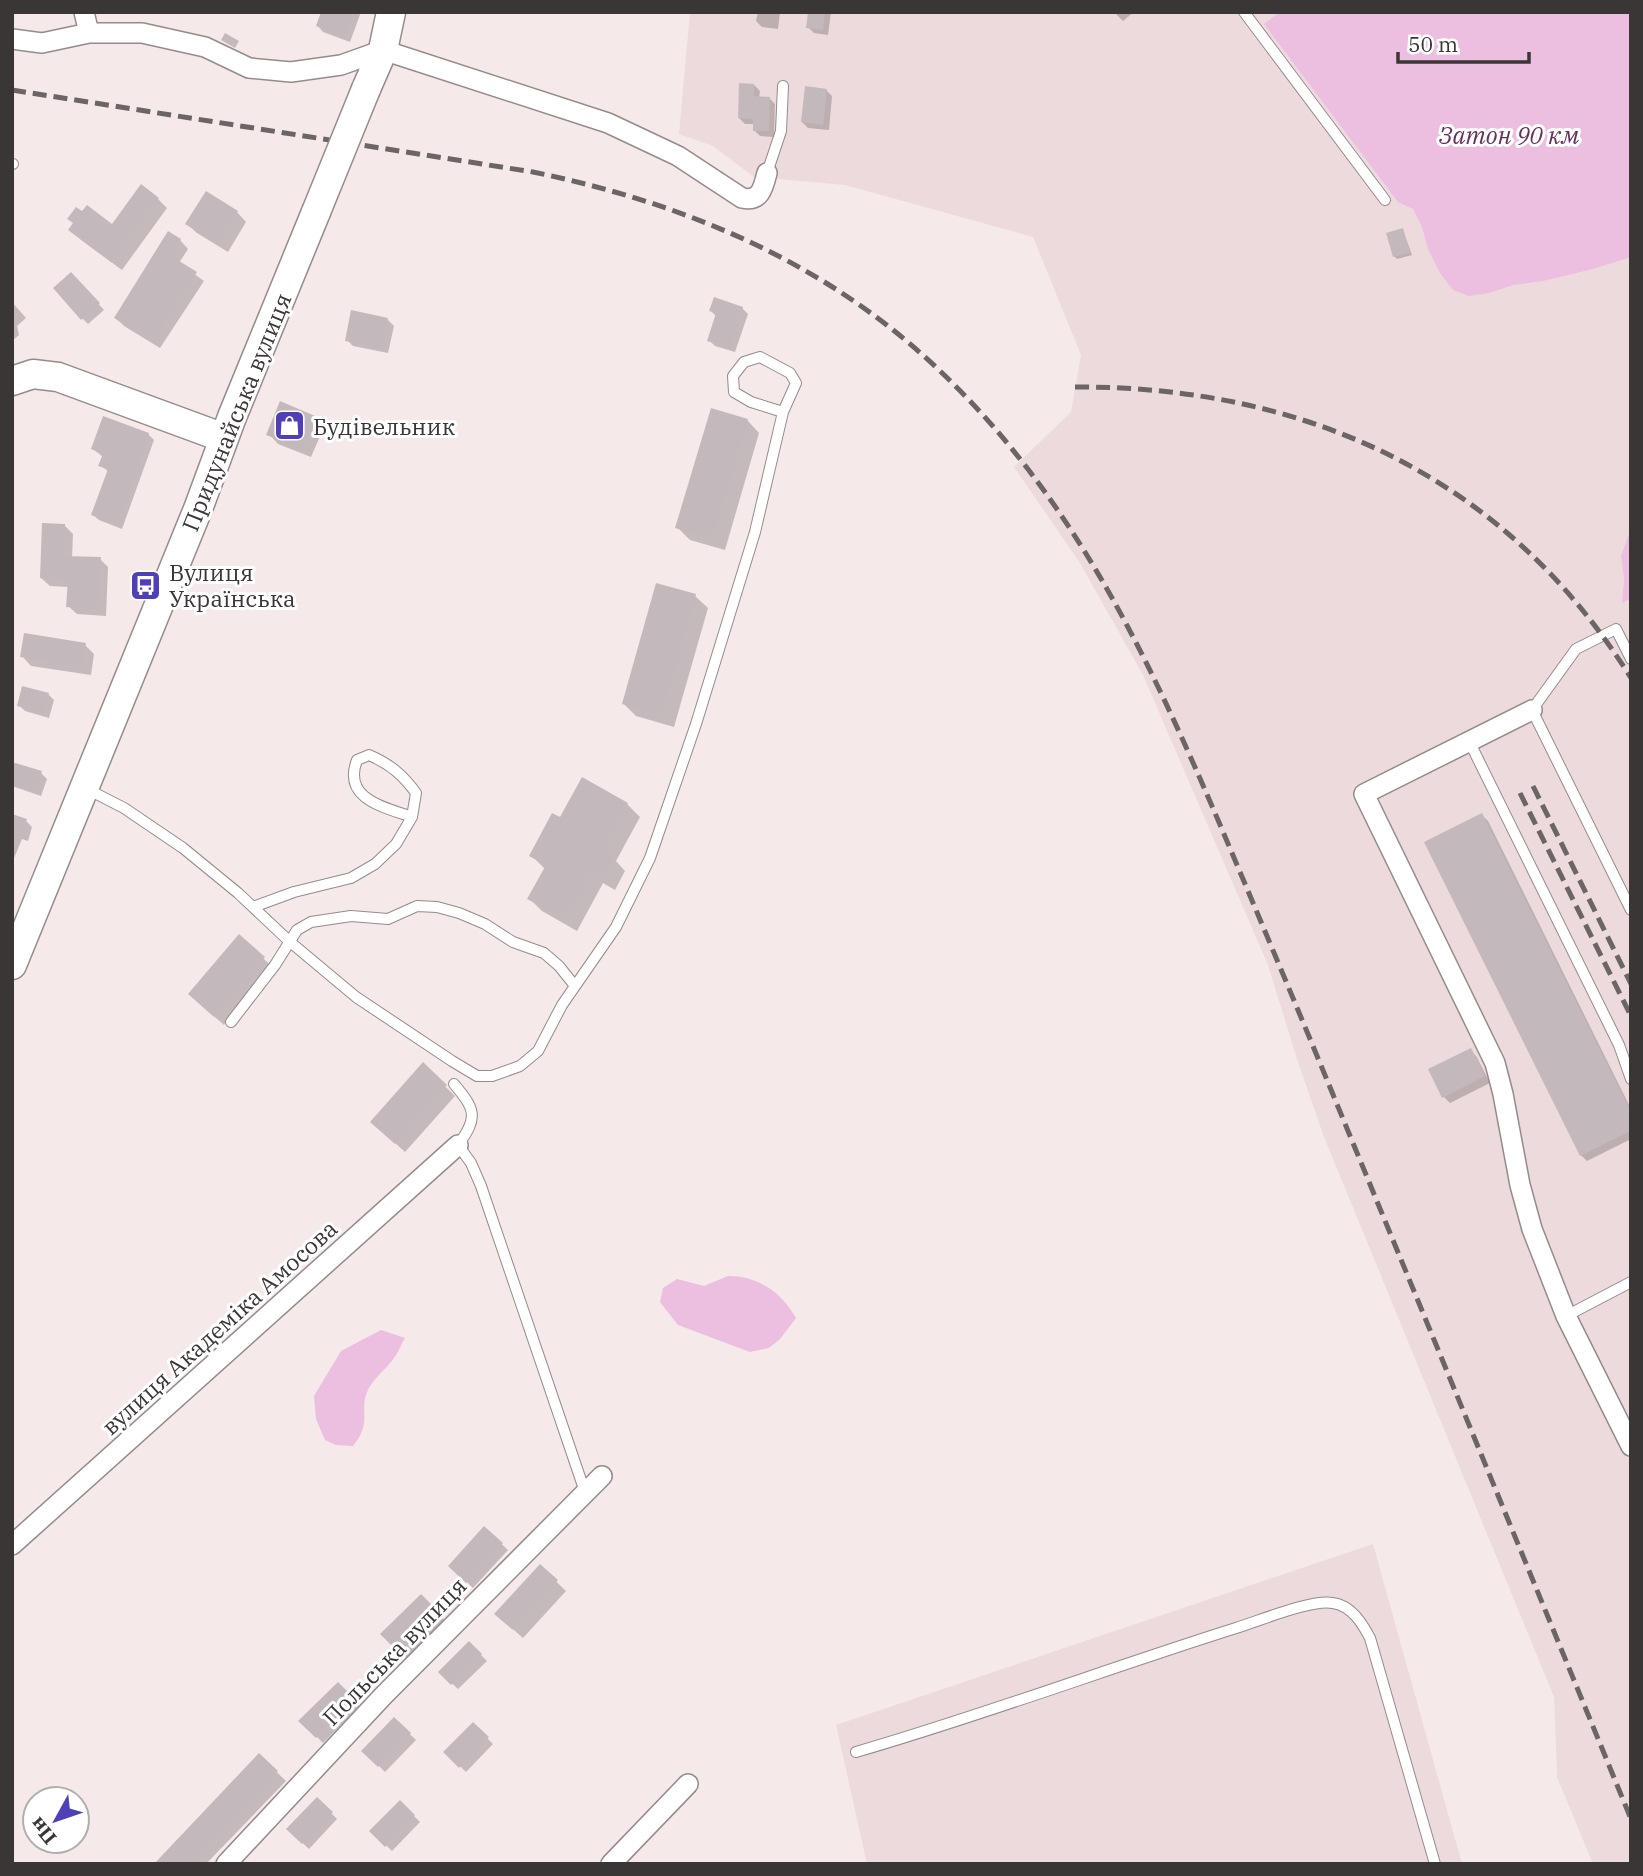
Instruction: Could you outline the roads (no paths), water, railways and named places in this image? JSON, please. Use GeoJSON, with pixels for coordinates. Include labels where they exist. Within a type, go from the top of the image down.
{"type":"FeatureCollection","features":[{"type":"Feature","properties":{"kind":"main road","name":"Придунайська вулиця"},"geometry":{"type":"LineString","coordinates":[[12,965],[383,50],[391,12]]}},
{"type":"Feature","properties":{"kind":"main road"},"geometry":{"type":"LineString","coordinates":[[12,381],[33,374],[58,377],[224,438]]}},
{"type":"Feature","properties":{"kind":"street"},"geometry":{"type":"LineString","coordinates":[[84,12],[89,33]]}},
{"type":"Feature","properties":{"kind":"street"},"geometry":{"type":"LineString","coordinates":[[12,39],[42,43],[89,33],[142,33],[205,47],[249,68],[291,72],[341,65],[383,50],[608,123],[678,156],[742,198],[751,200],[759,196],[767,173]]}},
{"type":"Feature","properties":{"kind":"street"},"geometry":{"type":"LineString","coordinates":[[1532,710],[1364,794],[1495,1063],[1502,1086],[1510,1140],[1523,1196],[1548,1273],[1566,1316],[1631,1446]]}},
{"type":"Feature","properties":{"kind":"street","name":"вулиця Академіка Амосова"},"geometry":{"type":"LineString","coordinates":[[12,1545],[458,1144]]}},
{"type":"Feature","properties":{"kind":"street","name":"Польська вулиця"},"geometry":{"type":"LineString","coordinates":[[226,1864],[384,1695],[601,1476]]}},
{"type":"Feature","properties":{"kind":"street"},"geometry":{"type":"LineString","coordinates":[[611,1864],[688,1784]]}},
{"type":"Feature","properties":{"kind":"lane"},"geometry":{"type":"LineString","coordinates":[[1244,12],[1385,200]]}},
{"type":"Feature","properties":{"kind":"lane"},"geometry":{"type":"LineString","coordinates":[[767,173],[781,131],[783,86]]}},
{"type":"Feature","properties":{"kind":"lane"},"geometry":{"type":"LineString","coordinates":[[85,788],[107,797],[164,834],[211,870],[356,997],[477,1076],[492,1076],[520,1066],[538,1051],[575,986],[616,927],[650,858],[696,724],[755,532],[783,412],[796,383],[790,373],[760,357],[744,362],[733,376],[734,392],[751,402],[783,412]]}},
{"type":"Feature","properties":{"kind":"lane"},"geometry":{"type":"LineString","coordinates":[[1631,659],[1616,629],[1576,649],[1532,710],[1631,910]]}},
{"type":"Feature","properties":{"kind":"lane"},"geometry":{"type":"LineString","coordinates":[[1469,741],[1619,1045],[1631,1079]]}},
{"type":"Feature","properties":{"kind":"lane"},"geometry":{"type":"LineString","coordinates":[[253,907],[294,892],[351,878],[375,864],[389,850],[412,817],[416,793],[404,776],[386,762],[369,755],[357,761],[352,773],[355,788],[366,799],[412,817]]}},
{"type":"Feature","properties":{"kind":"lane"},"geometry":{"type":"LineString","coordinates":[[232,1022],[275,965],[297,930],[311,922],[351,916],[388,919],[417,906],[437,907],[485,924],[513,942],[544,953],[575,986]]}},
{"type":"Feature","properties":{"kind":"lane"},"geometry":{"type":"LineString","coordinates":[[454,1084],[466,1098],[473,1113],[472,1126],[458,1144],[471,1163],[481,1186],[585,1492]]}},
{"type":"Feature","properties":{"kind":"lane"},"geometry":{"type":"LineString","coordinates":[[1566,1316],[1631,1282]]}},
{"type":"Feature","properties":{"kind":"lane"},"geometry":{"type":"LineString","coordinates":[[856,1752],[944,1727],[1312,1604],[1335,1603],[1354,1614],[1370,1638],[1435,1864]]}},
{"type":"Feature","properties":{"kind":"water","name":"Затон 90 км"},"geometry":{"type":"Polygon","coordinates":[[[1280,12],[1631,12],[1631,257],[1593,269],[1513,285],[1489,293],[1469,296],[1453,290],[1440,273],[1428,249],[1422,227],[1413,209],[1398,202],[1264,24],[1280,12]]]}},
{"type":"Feature","properties":{"kind":"water"},"geometry":{"type":"Polygon","coordinates":[[[1631,528],[1631,606],[1628,600],[1622,603],[1624,579],[1621,556],[1631,528]]]}},
{"type":"Feature","properties":{"kind":"water"},"geometry":{"type":"Polygon","coordinates":[[[728,1276],[750,1279],[768,1288],[784,1301],[796,1318],[780,1339],[769,1348],[750,1352],[678,1325],[660,1302],[663,1288],[677,1279],[704,1286],[728,1276]]]}},
{"type":"Feature","properties":{"kind":"water"},"geometry":{"type":"Polygon","coordinates":[[[381,1330],[405,1338],[396,1356],[369,1388],[364,1403],[363,1429],[359,1437],[353,1446],[336,1445],[325,1440],[316,1419],[314,1396],[341,1351],[381,1330]]]}},
{"type":"Feature","properties":{"kind":"railway"},"geometry":{"type":"LineString","coordinates":[[12,90],[533,172],[644,201],[750,242],[801,268],[849,298],[895,332],[939,370],[987,420],[1030,472],[1069,527],[1104,584],[1166,703],[1306,1030],[1631,1819]]}},
{"type":"Feature","properties":{"kind":"railway"},"geometry":{"type":"LineString","coordinates":[[1075,387],[1161,391],[1243,404],[1320,426],[1394,457],[1462,498],[1524,548],[1581,608],[1631,678]]}},
{"type":"Feature","properties":{"kind":"railway"},"geometry":{"type":"LineString","coordinates":[[1533,786],[1631,984]]}},
{"type":"Feature","properties":{"kind":"railway"},"geometry":{"type":"LineString","coordinates":[[1520,793],[1631,1016]]}},
{"type":"Feature","properties":{"kind":"place","name":"Будівельник"},"geometry":{"type":"Point","coordinates":[290,426]}},
{"type":"Feature","properties":{"kind":"place","name":"Вулиця Українська"},"geometry":{"type":"Point","coordinates":[146,585]}}]}
